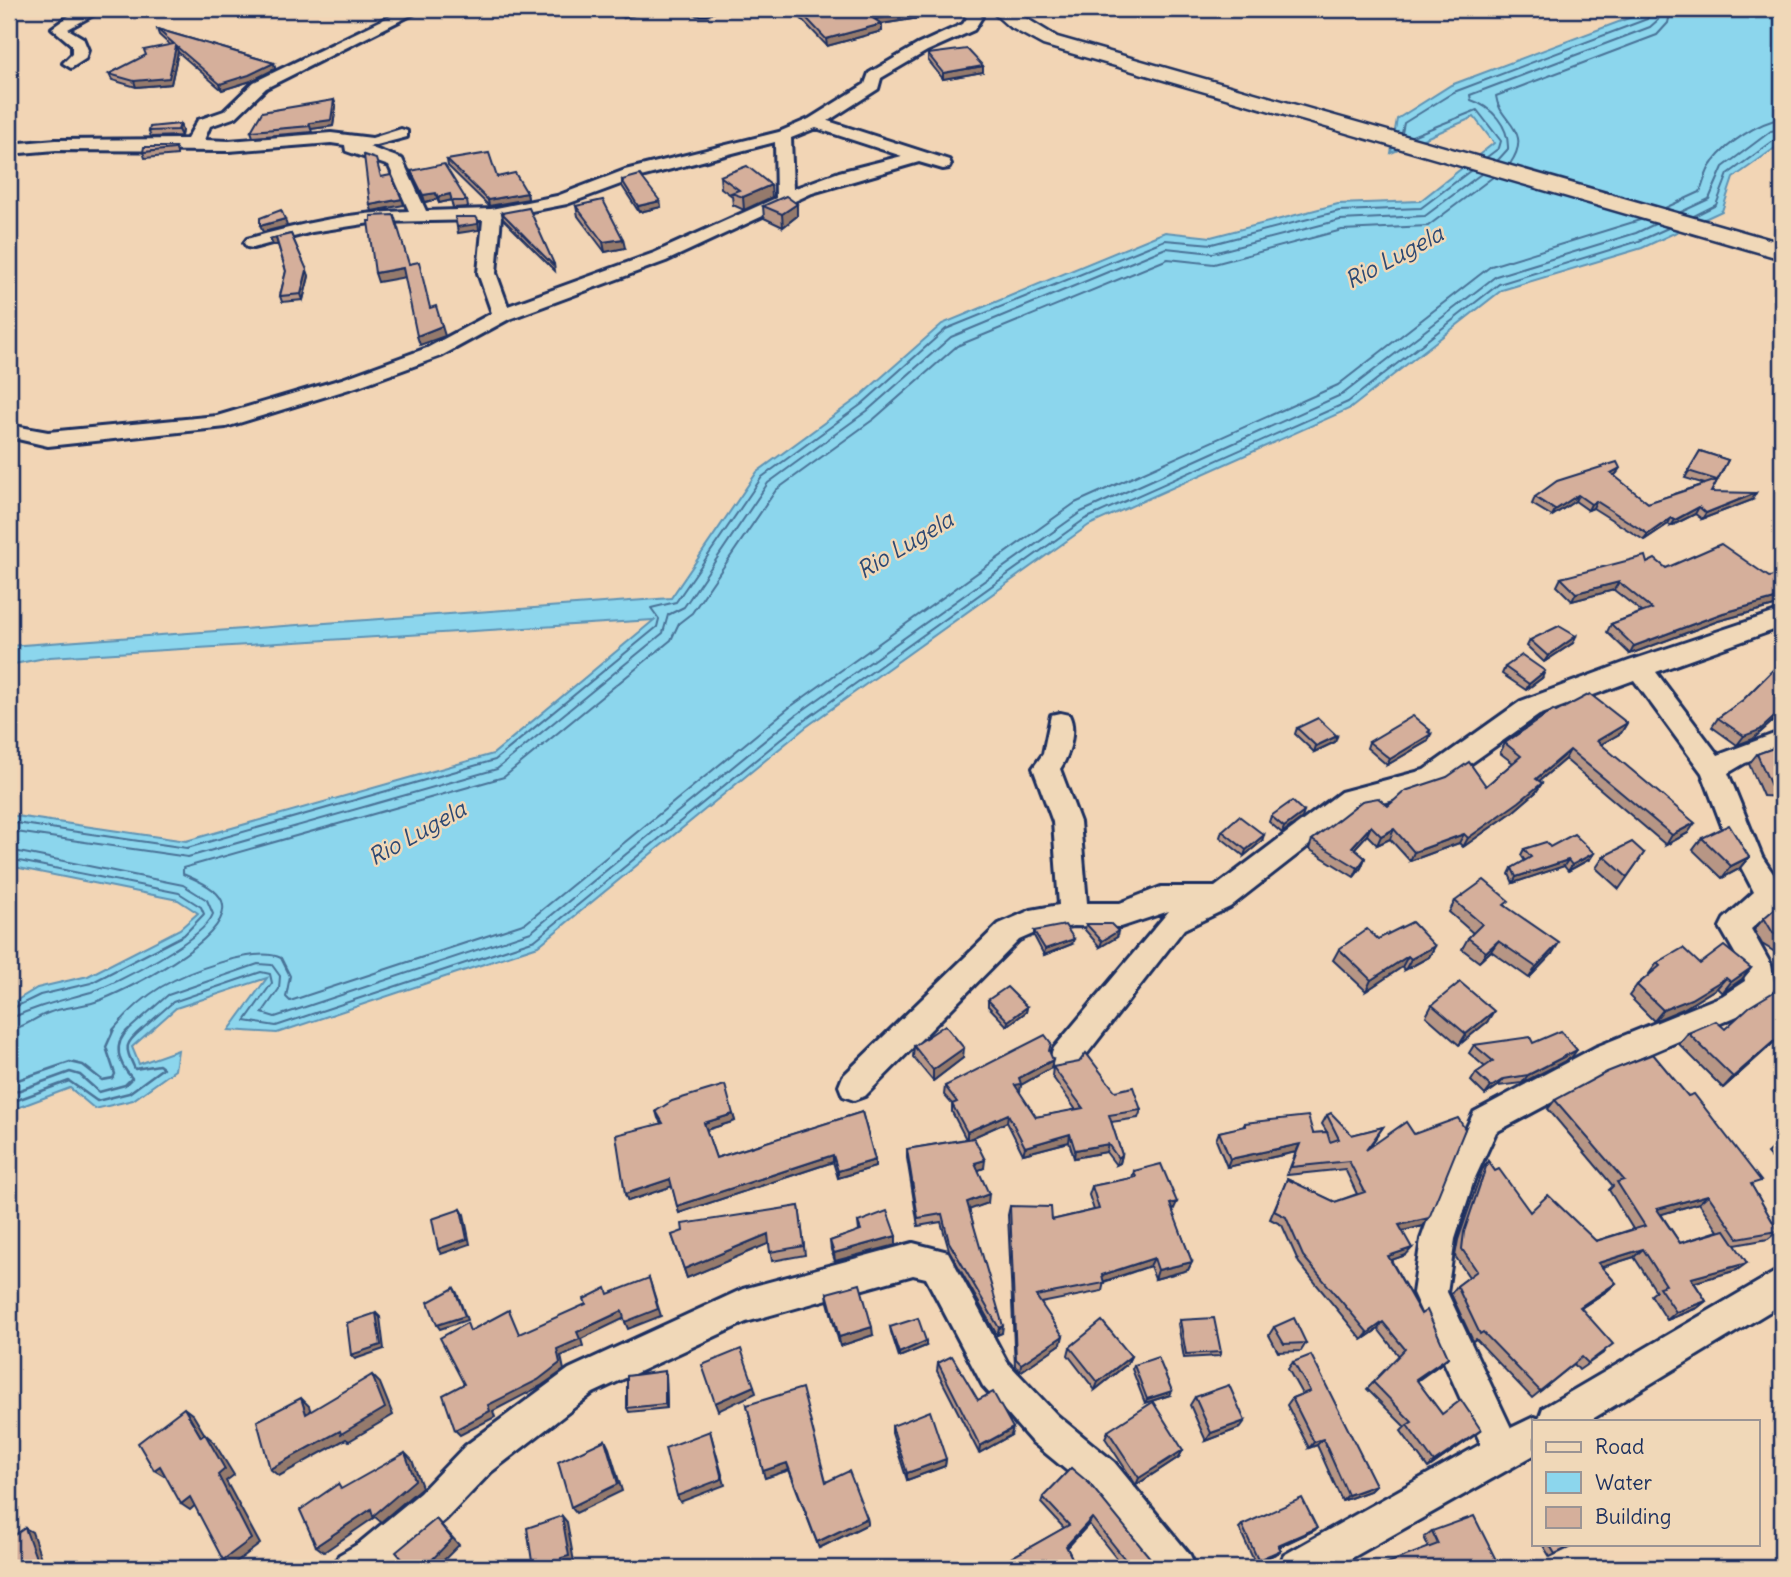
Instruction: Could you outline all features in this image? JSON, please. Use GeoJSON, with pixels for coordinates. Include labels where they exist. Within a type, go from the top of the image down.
{"type":"FeatureCollection","features":[{"type":"Feature","properties":{"kind":"main road"},"geometry":{"type":"LineString","coordinates":[[999,9],[1037,36],[1149,71],[1782,251]]}},
{"type":"Feature","properties":{"kind":"street"},"geometry":{"type":"LineString","coordinates":[[71,63],[80,56],[81,45],[78,40],[59,28],[85,12],[97,9]]}},
{"type":"Feature","properties":{"kind":"street"},"geometry":{"type":"LineString","coordinates":[[193,144],[204,123],[232,113],[260,86],[416,9]]}},
{"type":"Feature","properties":{"kind":"street"},"geometry":{"type":"LineString","coordinates":[[253,243],[310,227],[377,217],[491,214],[561,200],[631,174],[750,142],[783,136],[815,122],[872,86],[874,76],[922,48],[969,27],[975,17],[964,9]]}},
{"type":"Feature","properties":{"kind":"street"},"geometry":{"type":"LineString","coordinates":[[815,122],[943,164]]}},
{"type":"Feature","properties":{"kind":"street"},"geometry":{"type":"LineString","coordinates":[[9,149],[56,145],[229,146],[331,138],[373,143],[401,134]]}},
{"type":"Feature","properties":{"kind":"street"},"geometry":{"type":"LineString","coordinates":[[783,136],[785,201]]}},
{"type":"Feature","properties":{"kind":"street"},"geometry":{"type":"LineString","coordinates":[[331,138],[396,163],[419,216]]}},
{"type":"Feature","properties":{"kind":"street"},"geometry":{"type":"LineString","coordinates":[[9,431],[48,439],[219,422],[349,383],[434,352],[502,315],[660,257],[806,189],[920,156]]}},
{"type":"Feature","properties":{"kind":"street"},"geometry":{"type":"LineString","coordinates":[[491,214],[495,229],[487,259],[487,274],[502,315]]}},
{"type":"Feature","properties":{"kind":"street"},"geometry":{"type":"LineString","coordinates":[[1065,1058],[1111,1004],[1174,921],[1220,899],[1350,799],[1387,792],[1433,776],[1530,708],[1638,667],[1782,618]]}},
{"type":"Feature","properties":{"kind":"street"},"geometry":{"type":"LineString","coordinates":[[1297,1568],[1519,1444],[1430,1293],[1438,1239],[1459,1178],[1485,1122],[1607,1057],[1732,1005],[1760,988],[1757,965],[1734,927],[1776,900],[1714,769],[1638,667]]}},
{"type":"Feature","properties":{"kind":"street"},"geometry":{"type":"LineString","coordinates":[[1060,722],[1055,756],[1046,768],[1065,807],[1070,840],[1073,914]]}},
{"type":"Feature","properties":{"kind":"street"},"geometry":{"type":"LineString","coordinates":[[1714,769],[1736,756],[1782,741]]}},
{"type":"Feature","properties":{"kind":"street"},"geometry":{"type":"LineString","coordinates":[[854,1086],[1009,932],[1031,922],[1073,914],[1121,915],[1160,899],[1220,899]]}},
{"type":"Feature","properties":{"kind":"street"},"geometry":{"type":"LineString","coordinates":[[352,1568],[372,1557],[433,1506],[478,1459],[581,1381],[743,1306],[914,1259],[936,1264],[995,1374],[1044,1428],[1101,1475],[1177,1568]]}},
{"type":"Feature","properties":{"kind":"street"},"geometry":{"type":"LineString","coordinates":[[1558,1420],[1782,1284]]}},
{"type":"Feature","properties":{"kind":"water","name":"Rio Lugela"},"geometry":{"type":"Polygon","coordinates":[[[1653,9],[1782,9],[1782,143],[1733,178],[1722,211],[1642,248],[1502,290],[1351,408],[1089,525],[806,727],[538,946],[277,1033],[229,1030],[267,978],[176,1008],[132,1047],[139,1064],[178,1050],[175,1070],[133,1100],[95,1109],[70,1088],[9,1111],[9,1005],[37,988],[88,976],[180,929],[198,913],[178,900],[9,866],[9,815],[186,841],[493,754],[654,620],[50,657],[9,665],[9,646],[671,598],[757,472],[858,398],[942,324],[1165,232],[1211,237],[1338,204],[1420,201],[1494,143],[1474,117],[1391,153],[1397,119],[1451,85],[1653,9]]]}},
{"type":"Feature","properties":{"kind":"building"},"geometry":{"type":"Polygon","coordinates":[[[798,9],[927,9],[874,19],[882,24],[826,39],[798,9]]]}},
{"type":"Feature","properties":{"kind":"building"},"geometry":{"type":"Polygon","coordinates":[[[157,29],[274,63],[249,75],[220,84],[176,46],[169,78],[134,81],[109,74],[146,55],[144,50],[174,44],[157,29]]]}},
{"type":"Feature","properties":{"kind":"building"},"geometry":{"type":"Polygon","coordinates":[[[967,49],[983,66],[943,73],[928,54],[967,49]]]}},
{"type":"Feature","properties":{"kind":"building"},"geometry":{"type":"Polygon","coordinates":[[[334,100],[331,120],[309,123],[310,126],[251,131],[262,112],[334,100]]]}},
{"type":"Feature","properties":{"kind":"building"},"geometry":{"type":"Polygon","coordinates":[[[180,124],[178,130],[149,131],[150,127],[180,124]]]}},
{"type":"Feature","properties":{"kind":"building"},"geometry":{"type":"Polygon","coordinates":[[[144,147],[175,147],[143,152],[144,147]]]}},
{"type":"Feature","properties":{"kind":"building"},"geometry":{"type":"Polygon","coordinates":[[[489,153],[497,177],[515,173],[527,193],[488,200],[447,160],[489,153]]]}},
{"type":"Feature","properties":{"kind":"building"},"geometry":{"type":"Polygon","coordinates":[[[364,155],[376,159],[381,177],[391,175],[402,199],[370,205],[364,155]]]}},
{"type":"Feature","properties":{"kind":"building"},"geometry":{"type":"Polygon","coordinates":[[[444,164],[467,201],[452,201],[450,194],[438,197],[436,193],[423,195],[411,171],[444,164]]]}},
{"type":"Feature","properties":{"kind":"building"},"geometry":{"type":"Polygon","coordinates":[[[747,166],[771,185],[743,197],[731,193],[739,190],[720,176],[747,166]]]}},
{"type":"Feature","properties":{"kind":"building"},"geometry":{"type":"Polygon","coordinates":[[[640,175],[660,201],[638,206],[622,180],[640,175]]]}},
{"type":"Feature","properties":{"kind":"building"},"geometry":{"type":"Polygon","coordinates":[[[786,196],[797,204],[782,214],[763,206],[786,196]]]}},
{"type":"Feature","properties":{"kind":"building"},"geometry":{"type":"Polygon","coordinates":[[[603,200],[623,239],[603,242],[576,206],[603,200]]]}},
{"type":"Feature","properties":{"kind":"building"},"geometry":{"type":"Polygon","coordinates":[[[529,208],[554,264],[553,265],[502,213],[529,208]]]}},
{"type":"Feature","properties":{"kind":"building"},"geometry":{"type":"Polygon","coordinates":[[[281,210],[285,219],[260,226],[260,218],[281,210]]]}},
{"type":"Feature","properties":{"kind":"building"},"geometry":{"type":"Polygon","coordinates":[[[394,215],[409,264],[419,262],[430,308],[436,306],[442,326],[417,336],[403,268],[375,273],[368,221],[371,221],[371,216],[394,215]]]}},
{"type":"Feature","properties":{"kind":"building"},"geometry":{"type":"Polygon","coordinates":[[[455,217],[476,217],[478,224],[457,227],[455,217]]]}},
{"type":"Feature","properties":{"kind":"building"},"geometry":{"type":"Polygon","coordinates":[[[291,234],[307,270],[301,294],[280,296],[286,271],[276,238],[270,239],[291,234]]]}},
{"type":"Feature","properties":{"kind":"building"},"geometry":{"type":"Polygon","coordinates":[[[1700,451],[1728,460],[1711,492],[1756,493],[1706,513],[1699,507],[1675,520],[1671,518],[1648,534],[1596,501],[1591,504],[1578,495],[1555,510],[1535,497],[1557,481],[1617,462],[1620,468],[1611,473],[1648,503],[1717,480],[1688,471],[1700,451]]]}},
{"type":"Feature","properties":{"kind":"building"},"geometry":{"type":"Polygon","coordinates":[[[1721,544],[1769,577],[1774,576],[1782,583],[1782,597],[1723,613],[1634,646],[1611,624],[1652,609],[1619,582],[1576,593],[1561,578],[1645,556],[1647,563],[1655,559],[1666,568],[1721,544]]]}},
{"type":"Feature","properties":{"kind":"building"},"geometry":{"type":"Polygon","coordinates":[[[1559,626],[1576,636],[1548,656],[1530,640],[1559,626]]]}},
{"type":"Feature","properties":{"kind":"building"},"geometry":{"type":"Polygon","coordinates":[[[1522,655],[1545,671],[1529,684],[1505,667],[1522,655]]]}},
{"type":"Feature","properties":{"kind":"building"},"geometry":{"type":"Polygon","coordinates":[[[1782,661],[1782,710],[1760,730],[1744,736],[1718,718],[1743,700],[1782,661]]]}},
{"type":"Feature","properties":{"kind":"building"},"geometry":{"type":"Polygon","coordinates":[[[1590,694],[1627,723],[1597,741],[1695,823],[1672,835],[1570,750],[1536,779],[1542,783],[1468,838],[1464,834],[1414,852],[1394,829],[1381,836],[1371,826],[1352,847],[1365,858],[1358,868],[1312,840],[1362,801],[1378,798],[1388,806],[1405,791],[1447,777],[1469,762],[1486,786],[1521,756],[1505,743],[1553,710],[1556,712],[1590,694]]]}},
{"type":"Feature","properties":{"kind":"building"},"geometry":{"type":"Polygon","coordinates":[[[1413,716],[1430,730],[1428,732],[1431,734],[1390,759],[1369,742],[1413,716]]]}},
{"type":"Feature","properties":{"kind":"building"},"geometry":{"type":"Polygon","coordinates":[[[1318,718],[1337,736],[1316,746],[1297,728],[1318,718]]]}},
{"type":"Feature","properties":{"kind":"building"},"geometry":{"type":"Polygon","coordinates":[[[1782,745],[1782,786],[1771,786],[1757,754],[1782,745]]]}},
{"type":"Feature","properties":{"kind":"building"},"geometry":{"type":"Polygon","coordinates":[[[1292,801],[1304,812],[1284,827],[1271,816],[1292,801]]]}},
{"type":"Feature","properties":{"kind":"building"},"geometry":{"type":"Polygon","coordinates":[[[1239,816],[1264,835],[1246,850],[1222,831],[1239,816]]]}},
{"type":"Feature","properties":{"kind":"building"},"geometry":{"type":"Polygon","coordinates":[[[1729,825],[1749,857],[1731,866],[1702,838],[1729,825]]]}},
{"type":"Feature","properties":{"kind":"building"},"geometry":{"type":"Polygon","coordinates":[[[1574,834],[1594,853],[1572,865],[1568,860],[1516,877],[1512,868],[1531,857],[1524,849],[1546,842],[1550,847],[1574,834]]]}},
{"type":"Feature","properties":{"kind":"building"},"geometry":{"type":"Polygon","coordinates":[[[1632,842],[1644,853],[1627,877],[1604,856],[1632,842]]]}},
{"type":"Feature","properties":{"kind":"building"},"geometry":{"type":"Polygon","coordinates":[[[1484,880],[1509,901],[1504,905],[1559,943],[1536,967],[1498,941],[1486,952],[1468,938],[1482,924],[1455,901],[1484,880]]]}},
{"type":"Feature","properties":{"kind":"building"},"geometry":{"type":"Polygon","coordinates":[[[1779,905],[1782,907],[1782,939],[1773,933],[1764,918],[1779,905]]]}},
{"type":"Feature","properties":{"kind":"building"},"geometry":{"type":"Polygon","coordinates":[[[1412,922],[1435,946],[1411,959],[1408,956],[1371,980],[1339,949],[1367,929],[1378,939],[1412,922]]]}},
{"type":"Feature","properties":{"kind":"building"},"geometry":{"type":"Polygon","coordinates":[[[1086,924],[1111,924],[1118,931],[1102,941],[1086,924]]]}},
{"type":"Feature","properties":{"kind":"building"},"geometry":{"type":"Polygon","coordinates":[[[1065,925],[1074,939],[1045,949],[1034,931],[1065,925]]]}},
{"type":"Feature","properties":{"kind":"building"},"geometry":{"type":"Polygon","coordinates":[[[1724,946],[1751,968],[1731,982],[1726,978],[1691,999],[1663,1010],[1637,985],[1660,966],[1657,963],[1683,948],[1700,964],[1724,946]]]}},
{"type":"Feature","properties":{"kind":"building"},"geometry":{"type":"Polygon","coordinates":[[[1460,982],[1494,1011],[1466,1034],[1432,1005],[1460,982]]]}},
{"type":"Feature","properties":{"kind":"building"},"geometry":{"type":"Polygon","coordinates":[[[1007,987],[1027,1007],[1008,1021],[988,1000],[1007,987]]]}},
{"type":"Feature","properties":{"kind":"building"},"geometry":{"type":"Polygon","coordinates":[[[1777,990],[1782,994],[1782,1034],[1733,1077],[1688,1033],[1716,1021],[1725,1029],[1749,1007],[1777,990]]]}},
{"type":"Feature","properties":{"kind":"building"},"geometry":{"type":"Polygon","coordinates":[[[945,1025],[964,1048],[933,1070],[914,1046],[945,1025]]]}},
{"type":"Feature","properties":{"kind":"building"},"geometry":{"type":"Polygon","coordinates":[[[1561,1031],[1577,1050],[1528,1075],[1504,1079],[1491,1087],[1476,1073],[1493,1061],[1474,1045],[1530,1037],[1533,1043],[1561,1031]]]}},
{"type":"Feature","properties":{"kind":"building"},"geometry":{"type":"Polygon","coordinates":[[[1045,1035],[1051,1043],[1049,1051],[1053,1060],[1019,1078],[1021,1084],[1015,1085],[1036,1117],[1083,1108],[1053,1067],[1079,1062],[1086,1053],[1115,1091],[1133,1087],[1141,1110],[1109,1115],[1122,1155],[1118,1158],[1108,1144],[1075,1150],[1070,1134],[1025,1147],[1008,1114],[967,1132],[952,1104],[957,1102],[945,1086],[1045,1035]]]}},
{"type":"Feature","properties":{"kind":"building"},"geometry":{"type":"Polygon","coordinates":[[[1653,1054],[1688,1096],[1694,1094],[1761,1181],[1751,1184],[1778,1231],[1738,1238],[1708,1195],[1657,1209],[1680,1243],[1725,1230],[1747,1263],[1691,1278],[1706,1301],[1676,1312],[1659,1287],[1666,1285],[1643,1249],[1598,1263],[1616,1283],[1580,1307],[1613,1344],[1588,1363],[1582,1357],[1540,1391],[1483,1332],[1480,1334],[1457,1286],[1477,1271],[1462,1249],[1464,1232],[1488,1161],[1495,1171],[1499,1169],[1530,1212],[1548,1195],[1596,1241],[1645,1226],[1617,1182],[1624,1180],[1555,1100],[1607,1072],[1653,1054]]]}},
{"type":"Feature","properties":{"kind":"building"},"geometry":{"type":"Polygon","coordinates":[[[725,1085],[733,1114],[704,1123],[716,1158],[862,1112],[875,1160],[838,1171],[833,1155],[677,1206],[670,1179],[625,1194],[616,1135],[663,1123],[656,1111],[672,1101],[725,1085]]]}},
{"type":"Feature","properties":{"kind":"building"},"geometry":{"type":"Polygon","coordinates":[[[1331,1113],[1352,1135],[1383,1127],[1366,1150],[1406,1122],[1414,1134],[1458,1118],[1465,1129],[1429,1218],[1399,1225],[1412,1248],[1388,1256],[1421,1314],[1427,1310],[1448,1357],[1416,1379],[1442,1414],[1461,1400],[1481,1430],[1434,1462],[1407,1425],[1412,1422],[1373,1382],[1405,1349],[1383,1322],[1368,1333],[1303,1256],[1286,1217],[1274,1211],[1287,1179],[1335,1202],[1365,1192],[1349,1161],[1291,1167],[1300,1144],[1230,1159],[1219,1132],[1245,1126],[1245,1123],[1308,1116],[1313,1133],[1327,1132],[1330,1142],[1339,1139],[1327,1115],[1331,1113]]]}},
{"type":"Feature","properties":{"kind":"building"},"geometry":{"type":"Polygon","coordinates":[[[974,1138],[985,1160],[975,1163],[989,1194],[967,1202],[1003,1326],[999,1328],[949,1242],[942,1214],[918,1218],[907,1149],[974,1138]]]}},
{"type":"Feature","properties":{"kind":"building"},"geometry":{"type":"Polygon","coordinates":[[[1161,1164],[1177,1202],[1170,1204],[1192,1262],[1158,1270],[1154,1258],[1102,1275],[1104,1283],[1036,1296],[1063,1336],[1021,1364],[1016,1359],[1010,1206],[1051,1207],[1052,1220],[1099,1209],[1092,1186],[1136,1177],[1134,1171],[1161,1164]]]}},
{"type":"Feature","properties":{"kind":"building"},"geometry":{"type":"Polygon","coordinates":[[[799,1206],[804,1246],[770,1252],[768,1234],[684,1269],[672,1235],[683,1231],[682,1224],[799,1206]]]}},
{"type":"Feature","properties":{"kind":"building"},"geometry":{"type":"Polygon","coordinates":[[[461,1209],[467,1239],[438,1249],[432,1219],[461,1209]]]}},
{"type":"Feature","properties":{"kind":"building"},"geometry":{"type":"Polygon","coordinates":[[[887,1211],[896,1236],[834,1253],[830,1241],[861,1230],[858,1222],[887,1211]]]}},
{"type":"Feature","properties":{"kind":"building"},"geometry":{"type":"Polygon","coordinates":[[[649,1278],[658,1309],[625,1322],[622,1311],[577,1332],[580,1339],[557,1349],[560,1363],[538,1380],[488,1405],[490,1411],[455,1430],[443,1395],[464,1384],[440,1338],[467,1323],[470,1331],[509,1310],[519,1334],[586,1304],[584,1299],[606,1288],[608,1294],[649,1278]]]}},
{"type":"Feature","properties":{"kind":"building"},"geometry":{"type":"Polygon","coordinates":[[[860,1284],[872,1327],[839,1337],[827,1293],[860,1284]]]}},
{"type":"Feature","properties":{"kind":"building"},"geometry":{"type":"Polygon","coordinates":[[[454,1288],[465,1316],[437,1325],[428,1302],[454,1288]]]}},
{"type":"Feature","properties":{"kind":"building"},"geometry":{"type":"Polygon","coordinates":[[[376,1313],[381,1345],[351,1355],[347,1323],[376,1313]]]}},
{"type":"Feature","properties":{"kind":"building"},"geometry":{"type":"Polygon","coordinates":[[[918,1318],[926,1341],[899,1353],[890,1327],[918,1318]]]}},
{"type":"Feature","properties":{"kind":"building"},"geometry":{"type":"Polygon","coordinates":[[[1214,1318],[1221,1352],[1186,1354],[1180,1320],[1214,1318]]]}},
{"type":"Feature","properties":{"kind":"building"},"geometry":{"type":"Polygon","coordinates":[[[1294,1318],[1306,1343],[1284,1344],[1274,1327],[1294,1318]]]}},
{"type":"Feature","properties":{"kind":"building"},"geometry":{"type":"Polygon","coordinates":[[[1102,1321],[1131,1356],[1098,1382],[1070,1347],[1102,1321]]]}},
{"type":"Feature","properties":{"kind":"building"},"geometry":{"type":"Polygon","coordinates":[[[741,1349],[754,1386],[715,1403],[702,1365],[741,1349]]]}},
{"type":"Feature","properties":{"kind":"building"},"geometry":{"type":"Polygon","coordinates":[[[1311,1355],[1376,1485],[1348,1495],[1323,1439],[1314,1442],[1292,1398],[1310,1391],[1293,1362],[1311,1355]]]}},
{"type":"Feature","properties":{"kind":"building"},"geometry":{"type":"Polygon","coordinates":[[[952,1356],[978,1400],[993,1392],[1013,1428],[980,1446],[938,1363],[952,1356]]]}},
{"type":"Feature","properties":{"kind":"building"},"geometry":{"type":"Polygon","coordinates":[[[1158,1357],[1172,1391],[1147,1399],[1134,1365],[1158,1357]]]}},
{"type":"Feature","properties":{"kind":"building"},"geometry":{"type":"Polygon","coordinates":[[[665,1371],[665,1404],[627,1408],[627,1376],[665,1371]]]}},
{"type":"Feature","properties":{"kind":"building"},"geometry":{"type":"Polygon","coordinates":[[[372,1375],[385,1408],[341,1434],[340,1431],[270,1469],[257,1421],[301,1398],[306,1414],[372,1375]]]}},
{"type":"Feature","properties":{"kind":"building"},"geometry":{"type":"Polygon","coordinates":[[[1229,1385],[1245,1421],[1211,1433],[1195,1397],[1229,1385]]]}},
{"type":"Feature","properties":{"kind":"building"},"geometry":{"type":"Polygon","coordinates":[[[802,1388],[826,1482],[849,1471],[867,1518],[817,1542],[787,1463],[763,1471],[747,1405],[802,1388]]]}},
{"type":"Feature","properties":{"kind":"building"},"geometry":{"type":"Polygon","coordinates":[[[1153,1402],[1183,1450],[1139,1478],[1108,1431],[1153,1402]]]}},
{"type":"Feature","properties":{"kind":"building"},"geometry":{"type":"Polygon","coordinates":[[[184,1408],[201,1437],[205,1434],[225,1469],[218,1475],[251,1539],[223,1560],[190,1497],[181,1504],[160,1466],[154,1470],[138,1443],[184,1408]]]}},
{"type":"Feature","properties":{"kind":"building"},"geometry":{"type":"Polygon","coordinates":[[[930,1411],[946,1459],[907,1473],[892,1426],[930,1411]]]}},
{"type":"Feature","properties":{"kind":"building"},"geometry":{"type":"Polygon","coordinates":[[[710,1431],[722,1479],[677,1496],[665,1448],[710,1431]]]}},
{"type":"Feature","properties":{"kind":"building"},"geometry":{"type":"Polygon","coordinates":[[[605,1440],[618,1484],[571,1507],[558,1462],[605,1440]]]}},
{"type":"Feature","properties":{"kind":"building"},"geometry":{"type":"Polygon","coordinates":[[[405,1453],[415,1480],[373,1516],[371,1509],[316,1546],[300,1510],[338,1484],[341,1489],[405,1453]]]}},
{"type":"Feature","properties":{"kind":"building"},"geometry":{"type":"Polygon","coordinates":[[[1071,1468],[1089,1483],[1155,1564],[1168,1565],[1170,1568],[1132,1568],[1092,1518],[1066,1546],[1077,1568],[1016,1568],[1011,1558],[1069,1525],[1043,1497],[1071,1468]]]}},
{"type":"Feature","properties":{"kind":"building"},"geometry":{"type":"Polygon","coordinates":[[[1302,1498],[1317,1528],[1278,1545],[1281,1550],[1258,1560],[1242,1525],[1302,1498]]]}},
{"type":"Feature","properties":{"kind":"building"},"geometry":{"type":"Polygon","coordinates":[[[562,1516],[569,1556],[561,1558],[559,1568],[533,1568],[527,1528],[562,1516]]]}},
{"type":"Feature","properties":{"kind":"building"},"geometry":{"type":"Polygon","coordinates":[[[1474,1516],[1500,1568],[1377,1568],[1438,1544],[1432,1531],[1474,1516]]]}},
{"type":"Feature","properties":{"kind":"building"},"geometry":{"type":"Polygon","coordinates":[[[436,1519],[452,1539],[424,1568],[410,1568],[396,1552],[436,1519]]]}},
{"type":"Feature","properties":{"kind":"building"},"geometry":{"type":"Polygon","coordinates":[[[25,1528],[36,1558],[21,1568],[9,1568],[9,1539],[25,1528]]]}},
{"type":"Feature","properties":{"kind":"building"},"geometry":{"type":"Polygon","coordinates":[[[1550,1546],[1572,1546],[1555,1554],[1550,1546]]]}}]}
